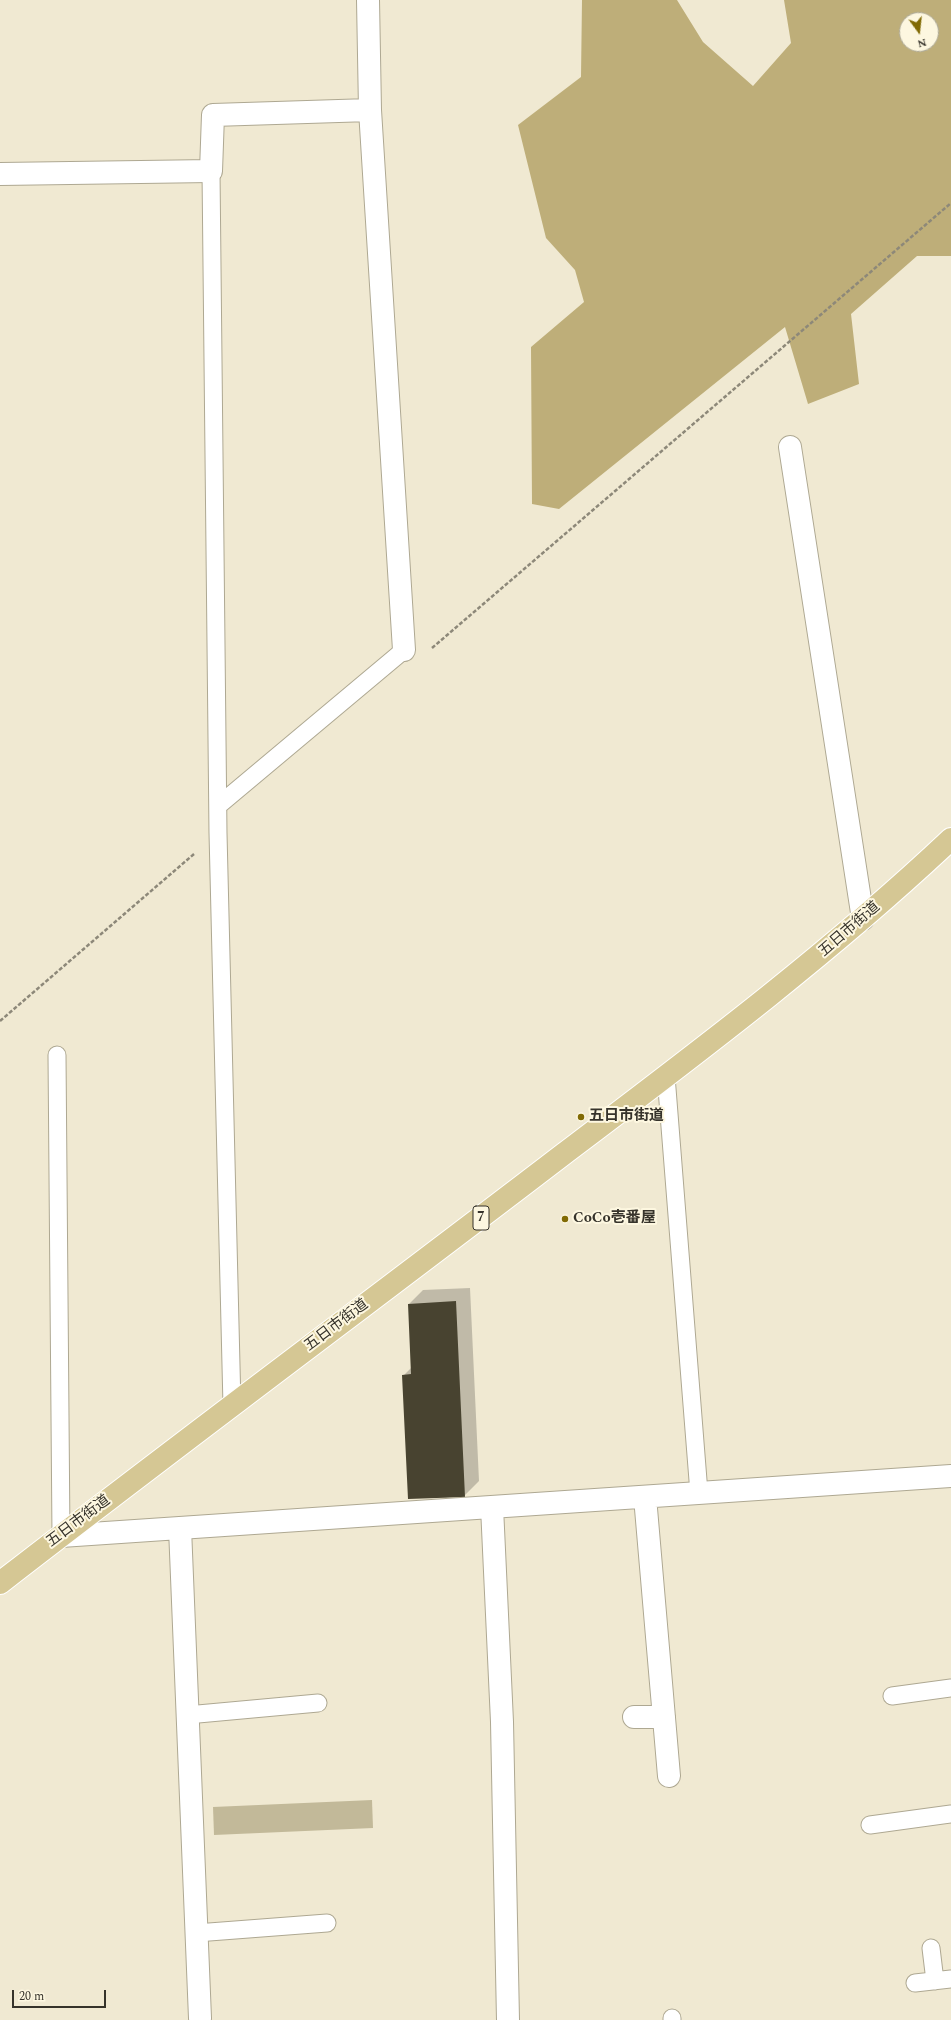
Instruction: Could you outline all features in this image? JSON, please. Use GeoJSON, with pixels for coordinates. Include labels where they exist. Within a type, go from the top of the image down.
{"type":"FeatureCollection","features":[{"type":"Feature","properties":{"kind":"main road","name":"五日市街道"},"geometry":{"type":"LineString","coordinates":[[0,1583],[802,971],[863,919],[951,839]]}},
{"type":"Feature","properties":{"kind":"street"},"geometry":{"type":"LineString","coordinates":[[368,0],[370,110],[404,650]]}},
{"type":"Feature","properties":{"kind":"street"},"geometry":{"type":"LineString","coordinates":[[0,174],[211,171],[213,114],[370,110]]}},
{"type":"Feature","properties":{"kind":"street"},"geometry":{"type":"LineString","coordinates":[[790,447],[863,919]]}},
{"type":"Feature","properties":{"kind":"street"},"geometry":{"type":"LineString","coordinates":[[61,1536],[951,1476]]}},
{"type":"Feature","properties":{"kind":"street"},"geometry":{"type":"LineString","coordinates":[[645,1497],[669,1776]]}},
{"type":"Feature","properties":{"kind":"street"},"geometry":{"type":"LineString","coordinates":[[492,1507],[502,1722],[508,2020]]}},
{"type":"Feature","properties":{"kind":"street"},"geometry":{"type":"LineString","coordinates":[[180,1528],[200,2018]]}},
{"type":"Feature","properties":{"kind":"street"},"geometry":{"type":"LineString","coordinates":[[634,1717],[664,1717]]}},
{"type":"Feature","properties":{"kind":"lane"},"geometry":{"type":"LineString","coordinates":[[211,171],[219,805],[218,833],[232,1406]]}},
{"type":"Feature","properties":{"kind":"lane"},"geometry":{"type":"LineString","coordinates":[[219,805],[404,650]]}},
{"type":"Feature","properties":{"kind":"lane"},"geometry":{"type":"LineString","coordinates":[[57,1055],[61,1536]]}},
{"type":"Feature","properties":{"kind":"lane"},"geometry":{"type":"LineString","coordinates":[[666,1076],[699,1493]]}},
{"type":"Feature","properties":{"kind":"lane"},"geometry":{"type":"LineString","coordinates":[[892,1696],[951,1688]]}},
{"type":"Feature","properties":{"kind":"lane"},"geometry":{"type":"LineString","coordinates":[[187,1715],[318,1703]]}},
{"type":"Feature","properties":{"kind":"lane"},"geometry":{"type":"LineString","coordinates":[[870,1825],[951,1814]]}},
{"type":"Feature","properties":{"kind":"lane"},"geometry":{"type":"LineString","coordinates":[[196,1933],[327,1923]]}},
{"type":"Feature","properties":{"kind":"lane"},"geometry":{"type":"LineString","coordinates":[[915,1983],[943,1980],[931,1948]]}},
{"type":"Feature","properties":{"kind":"path"},"geometry":{"type":"LineString","coordinates":[[431,650],[951,203]]}},
{"type":"Feature","properties":{"kind":"path"},"geometry":{"type":"LineString","coordinates":[[0,1021],[218,833]]}},
{"type":"Feature","properties":{"kind":"shaded area"},"geometry":{"type":"Polygon","coordinates":[[[582,0],[677,0],[703,42],[753,86],[791,43],[784,0],[951,0],[951,256],[917,256],[851,314],[859,384],[808,404],[785,327],[559,509],[532,504],[531,347],[584,302],[575,270],[546,238],[518,125],[581,77],[582,0]]]}},
{"type":"Feature","properties":{"kind":"shaded area"},"geometry":{"type":"Polygon","coordinates":[[[372,1800],[373,1828],[214,1835],[213,1807],[372,1800]]]}},
{"type":"Feature","properties":{"kind":"building"},"geometry":{"type":"Polygon","coordinates":[[[456,1301],[465,1497],[408,1499],[402,1375],[411,1374],[408,1304],[456,1301]]]}},
{"type":"Feature","properties":{"kind":"place","name":"五日市街道"},"geometry":{"type":"Point","coordinates":[581,1117]}},
{"type":"Feature","properties":{"kind":"place","name":"CoCo壱番屋"},"geometry":{"type":"Point","coordinates":[565,1219]}}]}
